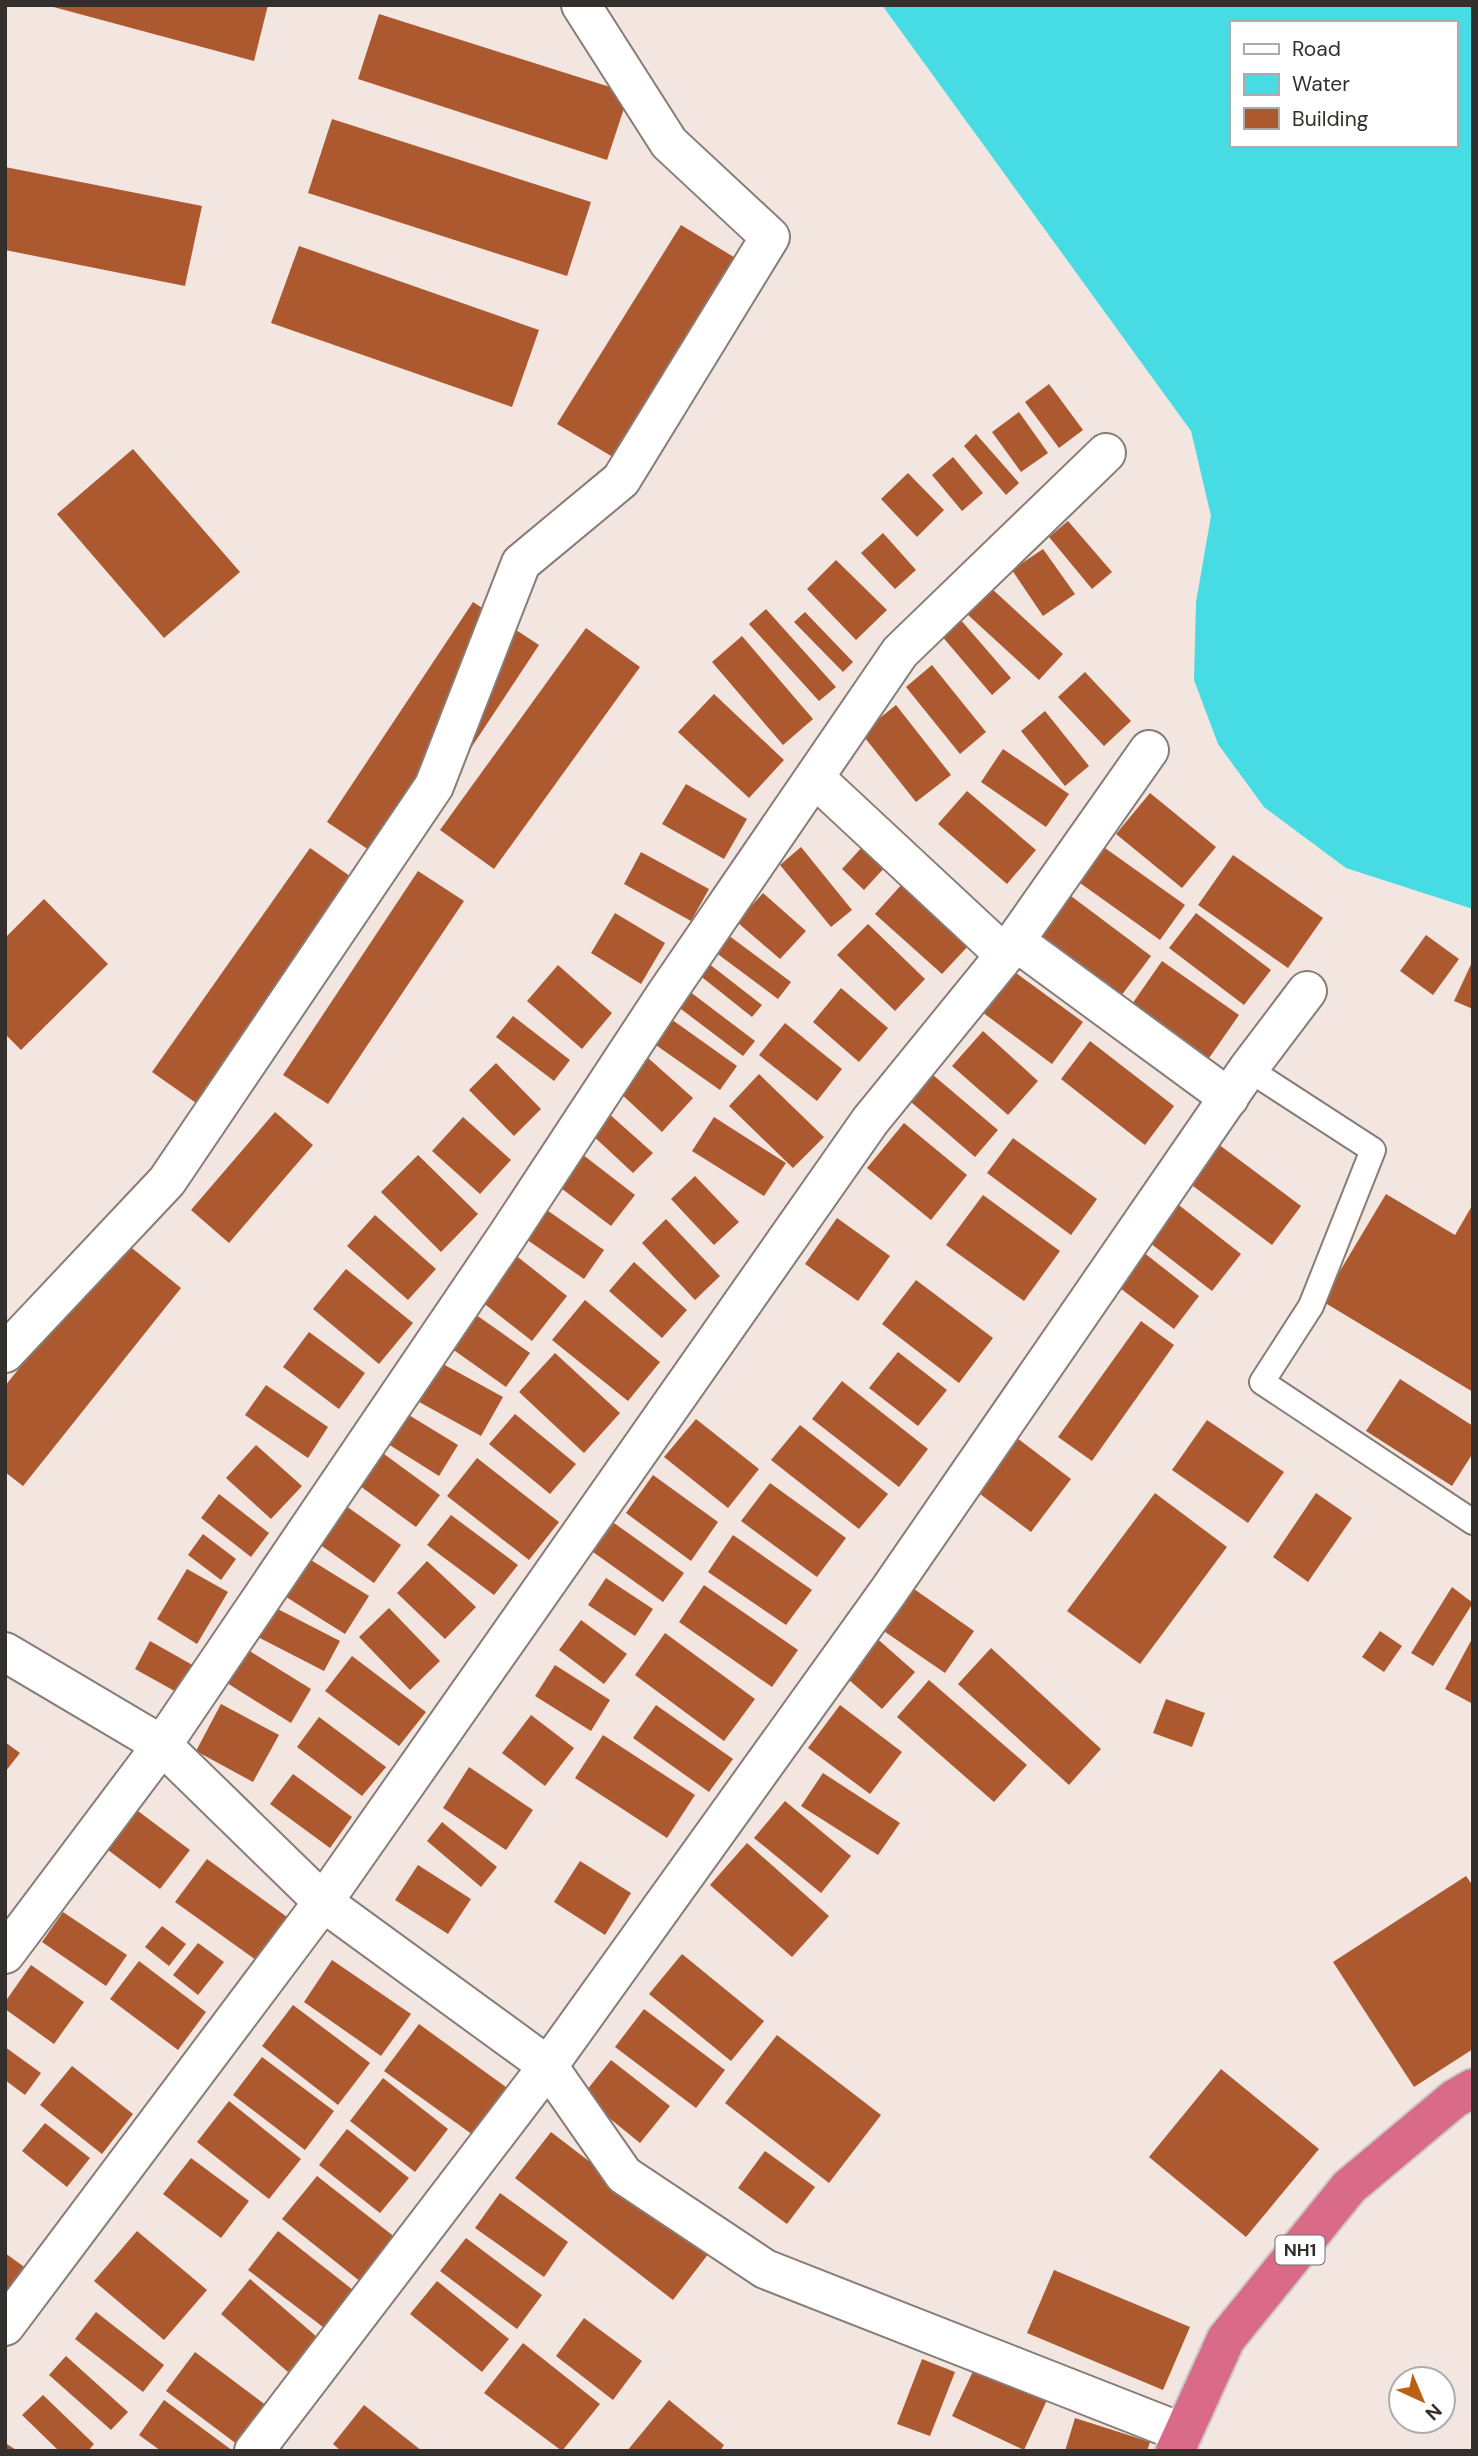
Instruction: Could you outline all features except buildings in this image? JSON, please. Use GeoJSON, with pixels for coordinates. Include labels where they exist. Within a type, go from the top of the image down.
{"type":"FeatureCollection","features":[{"type":"Feature","properties":{"kind":"highway","name":"NH1"},"geometry":{"type":"LineString","coordinates":[[1180,2442],[1226,2339],[1349,2187],[1454,2099],[1473,2088]]}},
{"type":"Feature","properties":{"kind":"street"},"geometry":{"type":"LineString","coordinates":[[5,1353],[167,1181],[434,786],[521,564],[621,480],[770,237],[669,143],[581,5]]}},
{"type":"Feature","properties":{"kind":"street"},"geometry":{"type":"LineString","coordinates":[[5,1954],[162,1745],[507,1236],[664,996],[816,779],[900,652],[1106,453]]}},
{"type":"Feature","properties":{"kind":"street"},"geometry":{"type":"LineString","coordinates":[[5,2326],[323,1902],[870,1121],[1010,948],[1149,750]]}},
{"type":"Feature","properties":{"kind":"street"},"geometry":{"type":"LineString","coordinates":[[816,779],[1010,948],[1238,1084]]}},
{"type":"Feature","properties":{"kind":"street"},"geometry":{"type":"LineString","coordinates":[[254,2451],[548,2066],[895,1580],[1238,1084],[1307,991]]}},
{"type":"Feature","properties":{"kind":"street"},"geometry":{"type":"LineString","coordinates":[[5,1652],[162,1745],[323,1902],[548,2066],[624,2175],[765,2269],[1180,2442]]}},
{"type":"Feature","properties":{"kind":"lane"},"geometry":{"type":"LineString","coordinates":[[1238,1084],[1373,1150],[1311,1306],[1262,1382],[1473,1522]]}},
{"type":"Feature","properties":{"kind":"water"},"geometry":{"type":"Polygon","coordinates":[[[882,5],[1473,5],[1473,909],[1346,868],[1264,807],[1218,744],[1194,680],[1196,602],[1211,516],[1191,431],[882,5]]]}}]}
